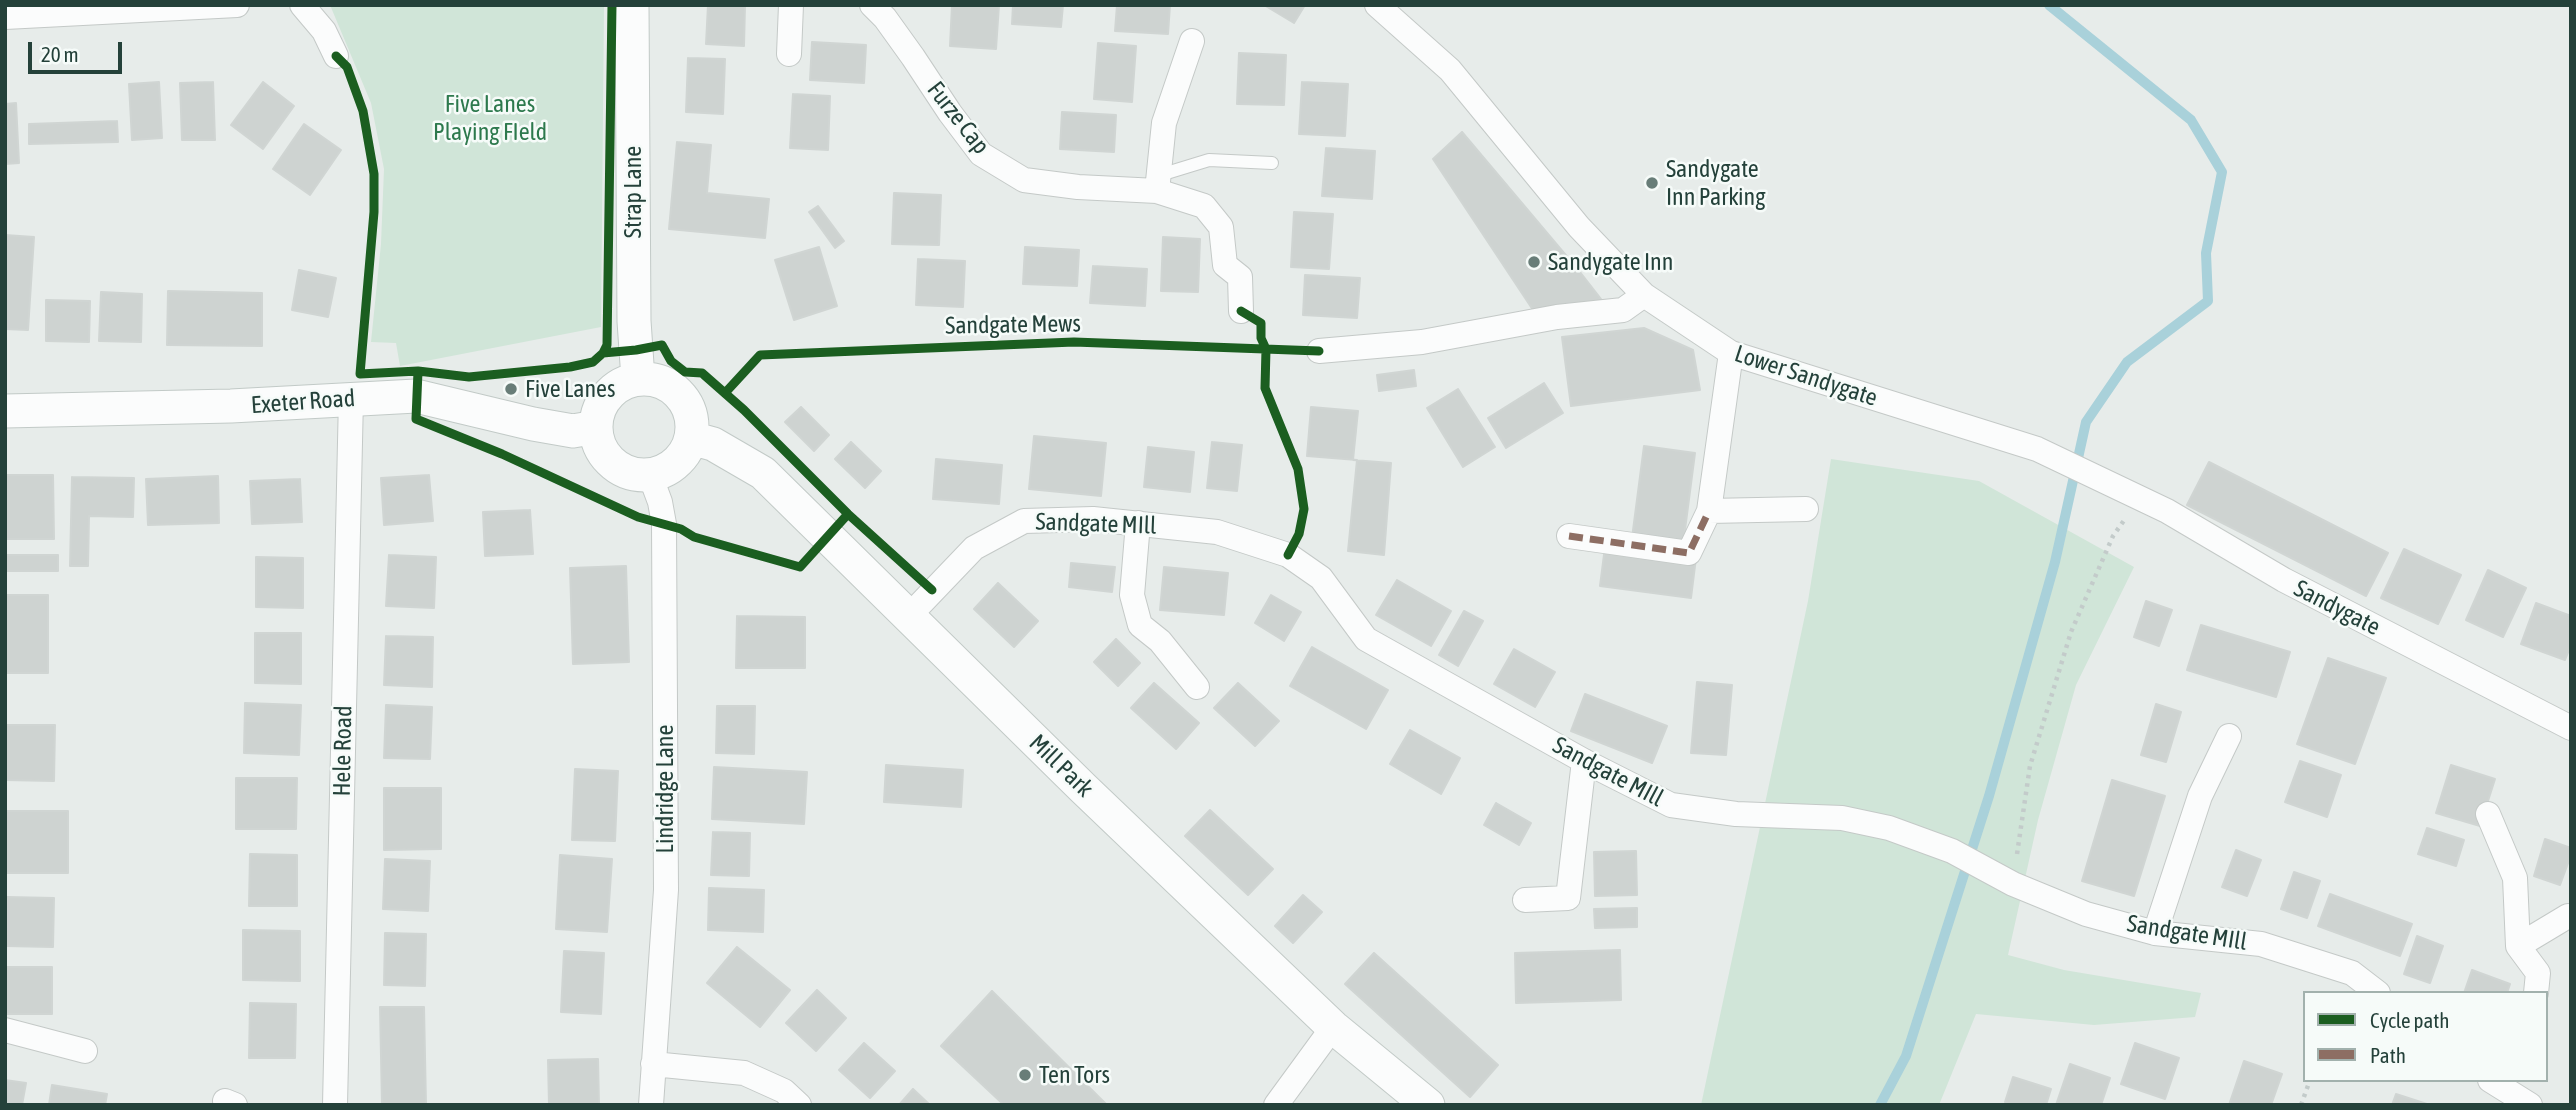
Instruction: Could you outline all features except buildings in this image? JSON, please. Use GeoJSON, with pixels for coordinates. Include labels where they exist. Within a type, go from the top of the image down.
{"type":"FeatureCollection","features":[{"type":"Feature","properties":{"kind":"main road","name":"Strap Lane"},"geometry":{"type":"LineString","coordinates":[[632,5],[634,321],[638,379]]}},
{"type":"Feature","properties":{"kind":"main road"},"geometry":{"type":"LineString","coordinates":[[638,379],[661,382],[680,395],[690,415],[691,438],[680,459],[661,472],[650,475],[627,472],[608,459],[601,450],[596,427],[601,405],[608,395],[627,382],[638,379]]}},
{"type":"Feature","properties":{"kind":"main road","name":"Exeter Road"},"geometry":{"type":"LineString","coordinates":[[5,411],[231,406],[416,396],[573,431],[596,427]]}},
{"type":"Feature","properties":{"kind":"main road","name":"Mill Park"},"geometry":{"type":"LineString","coordinates":[[691,438],[713,444],[763,473],[908,617],[1333,1027],[1428,1105]]}},
{"type":"Feature","properties":{"kind":"street"},"geometry":{"type":"LineString","coordinates":[[5,17],[237,5]]}},
{"type":"Feature","properties":{"kind":"street"},"geometry":{"type":"LineString","coordinates":[[302,5],[324,31],[336,56]]}},
{"type":"Feature","properties":{"kind":"street"},"geometry":{"type":"LineString","coordinates":[[789,54],[791,5]]}},
{"type":"Feature","properties":{"kind":"street","name":"Furze Cap"},"geometry":{"type":"LineString","coordinates":[[872,5],[899,38],[981,154],[1024,180],[1078,187],[1158,183],[1204,206],[1221,227],[1225,265],[1240,277],[1241,311]]}},
{"type":"Feature","properties":{"kind":"street","name":"Lower Sandygate"},"geometry":{"type":"LineString","coordinates":[[1377,5],[1450,70],[1579,227],[1644,295],[1731,353],[2037,449],[2105,483]]}},
{"type":"Feature","properties":{"kind":"street"},"geometry":{"type":"LineString","coordinates":[[1158,183],[1164,123],[1192,41]]}},
{"type":"Feature","properties":{"kind":"street"},"geometry":{"type":"LineString","coordinates":[[1319,351],[1422,342],[1557,317],[1623,310],[1644,295]]}},
{"type":"Feature","properties":{"kind":"street"},"geometry":{"type":"LineString","coordinates":[[1569,537],[1689,553],[1709,511],[1731,353]]}},
{"type":"Feature","properties":{"kind":"street","name":"Hele Road"},"geometry":{"type":"LineString","coordinates":[[335,1105],[351,398]]}},
{"type":"Feature","properties":{"kind":"street","name":"Lindridge Lane"},"geometry":{"type":"LineString","coordinates":[[650,475],[664,524],[666,890],[650,1105]]}},
{"type":"Feature","properties":{"kind":"street","name":"Sandygate"},"geometry":{"type":"LineString","coordinates":[[2105,483],[2140,498],[2284,580],[2571,728]]}},
{"type":"Feature","properties":{"kind":"street"},"geometry":{"type":"LineString","coordinates":[[1709,511],[1806,509]]}},
{"type":"Feature","properties":{"kind":"street","name":"Sandgate MIll"},"geometry":{"type":"LineString","coordinates":[[908,617],[974,548],[1024,521],[1093,519],[1217,532],[1288,555],[1321,578],[1366,639],[1584,761],[1671,805],[1735,814],[1842,818],[1889,828],[1952,851],[2013,884],[2085,914],[2155,933],[2261,944],[2352,973],[2375,991]]}},
{"type":"Feature","properties":{"kind":"street"},"geometry":{"type":"LineString","coordinates":[[1138,523],[1132,595],[1140,625],[1160,641],[1196,687]]}},
{"type":"Feature","properties":{"kind":"street"},"geometry":{"type":"LineString","coordinates":[[2155,933],[2200,796],[2229,736]]}},
{"type":"Feature","properties":{"kind":"street"},"geometry":{"type":"LineString","coordinates":[[1525,900],[1568,898],[1584,761]]}},
{"type":"Feature","properties":{"kind":"street"},"geometry":{"type":"LineString","coordinates":[[2488,814],[2515,878],[2518,946],[2538,973],[2536,991]]}},
{"type":"Feature","properties":{"kind":"street"},"geometry":{"type":"LineString","coordinates":[[2518,946],[2568,916]]}},
{"type":"Feature","properties":{"kind":"street"},"geometry":{"type":"LineString","coordinates":[[1276,1105],[1333,1027]]}},
{"type":"Feature","properties":{"kind":"street"},"geometry":{"type":"LineString","coordinates":[[5,1030],[85,1051]]}},
{"type":"Feature","properties":{"kind":"street"},"geometry":{"type":"LineString","coordinates":[[653,1064],[744,1073],[784,1091],[799,1105]]}},
{"type":"Feature","properties":{"kind":"street"},"geometry":{"type":"LineString","coordinates":[[2502,1083],[2530,1105]]}},
{"type":"Feature","properties":{"kind":"lane"},"geometry":{"type":"LineString","coordinates":[[1158,183],[1209,160],[1272,163]]}},
{"type":"Feature","properties":{"kind":"path"},"geometry":{"type":"LineString","coordinates":[[2013,884],[2030,766],[2071,632],[2113,536],[2140,498]]}},
{"type":"Feature","properties":{"kind":"path"},"geometry":{"type":"LineString","coordinates":[[2301,1105],[2310,1082]]}},
{"type":"Feature","properties":{"kind":"green space","name":"Five Lanes Playing FIeld"},"geometry":{"type":"Polygon","coordinates":[[[330,5],[604,5],[601,327],[400,366],[396,343],[371,342],[381,244],[384,169],[371,103],[330,5]]]}},
{"type":"Feature","properties":{"kind":"green space"},"geometry":{"type":"Polygon","coordinates":[[[1831,459],[1979,481],[2134,567],[2076,685],[2038,820],[2008,955],[2064,970],[2201,993],[2195,1017],[2094,1025],[1976,1014],[1939,1105],[1701,1105],[1808,601],[1831,459]]]}},
{"type":"Feature","properties":{"kind":"waterway"},"geometry":{"type":"LineString","coordinates":[[1880,1105],[1906,1056],[1989,796],[2055,562],[2086,422],[2127,362],[2208,301],[2206,253],[2222,172],[2191,120],[2049,5]]}},
{"type":"Feature","properties":{"kind":"marked path"},"geometry":{"type":"LineString","coordinates":[[1569,536],[1689,553],[1709,511]]}},
{"type":"Feature","properties":{"kind":"cycle path"},"geometry":{"type":"LineString","coordinates":[[418,371],[469,377],[570,367],[593,362],[603,353],[607,345],[612,5]]}},
{"type":"Feature","properties":{"kind":"cycle path"},"geometry":{"type":"LineString","coordinates":[[336,56],[347,67],[363,111],[374,174],[374,212],[360,374],[418,371],[416,419],[502,454],[638,517],[681,529],[694,537],[800,567],[848,514]]}},
{"type":"Feature","properties":{"kind":"cycle path"},"geometry":{"type":"LineString","coordinates":[[1241,311],[1261,323],[1261,338],[1266,349],[1265,388],[1298,469],[1304,509],[1299,534],[1288,555]]}},
{"type":"Feature","properties":{"kind":"cycle path","name":"Sandgate Mews"},"geometry":{"type":"LineString","coordinates":[[725,393],[760,355],[1074,342],[1319,351]]}},
{"type":"Feature","properties":{"kind":"cycle path"},"geometry":{"type":"LineString","coordinates":[[603,353],[662,345],[671,361],[685,372],[702,373],[744,410],[848,514],[932,590]]}},
{"type":"Feature","properties":{"kind":"place","name":"Sandygate Inn Parking"},"geometry":{"type":"Point","coordinates":[1652,183]}},
{"type":"Feature","properties":{"kind":"place","name":"Sandygate Inn"},"geometry":{"type":"Point","coordinates":[1534,262]}},
{"type":"Feature","properties":{"kind":"place","name":"Five Lanes"},"geometry":{"type":"Point","coordinates":[511,389]}},
{"type":"Feature","properties":{"kind":"place","name":"Ten Tors"},"geometry":{"type":"Point","coordinates":[1025,1075]}}]}
